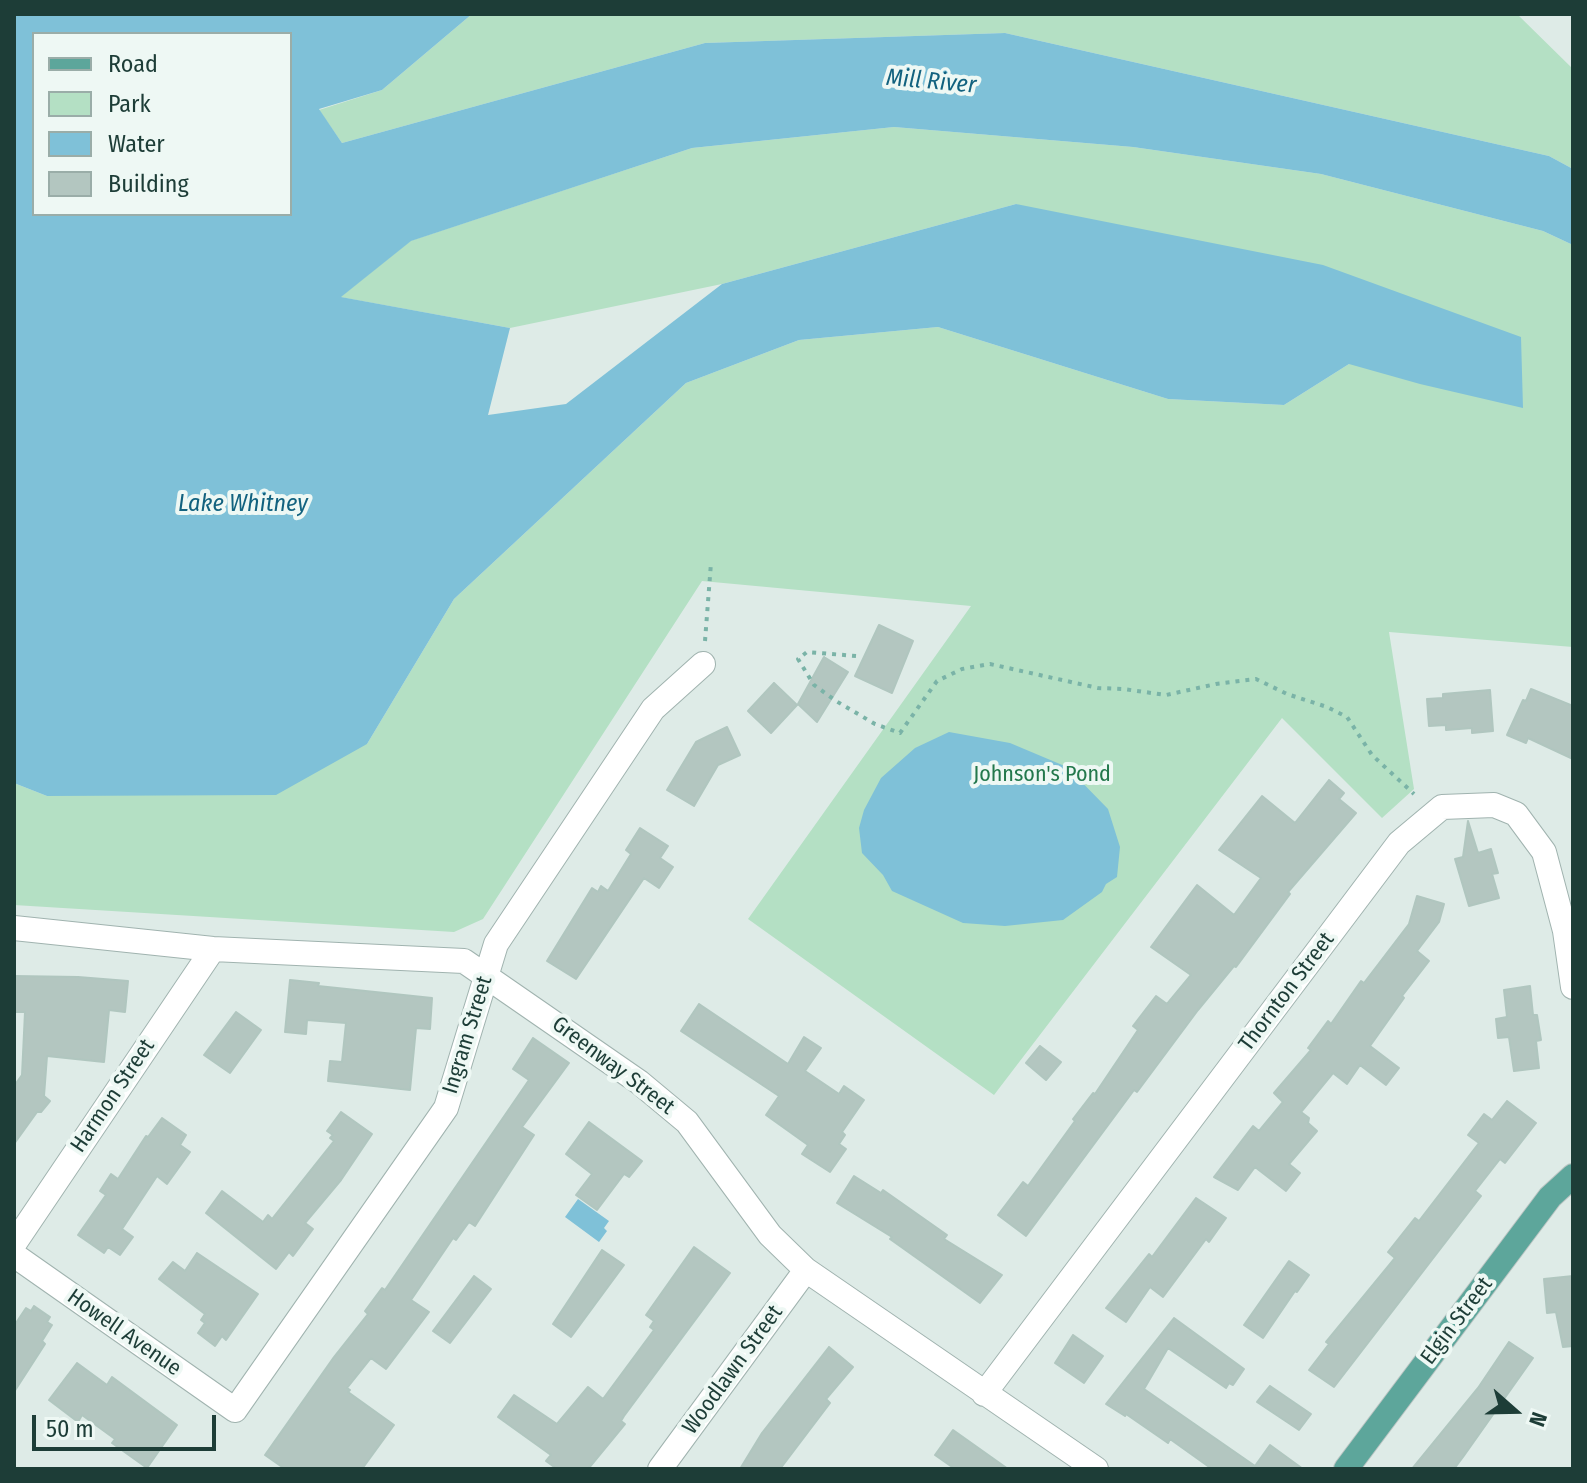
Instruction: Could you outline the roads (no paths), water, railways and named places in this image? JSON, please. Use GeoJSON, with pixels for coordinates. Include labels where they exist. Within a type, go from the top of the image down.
{"type":"FeatureCollection","features":[{"type":"Feature","properties":{"kind":"main road","name":"Elgin Street"},"geometry":{"type":"LineString","coordinates":[[1346,1469],[1550,1197],[1573,1176]]}},
{"type":"Feature","properties":{"kind":"street","name":"Ingram Street"},"geometry":{"type":"LineString","coordinates":[[235,1410],[446,1108],[496,944],[653,709],[703,664]]}},
{"type":"Feature","properties":{"kind":"street","name":"Thornton Street"},"geometry":{"type":"LineString","coordinates":[[984,1394],[1399,843],[1442,807],[1494,805],[1516,814],[1544,852],[1565,931],[1573,987]]}},
{"type":"Feature","properties":{"kind":"street","name":"Greenway Street"},"geometry":{"type":"LineString","coordinates":[[14,928],[213,949],[464,961],[639,1082],[687,1122],[770,1235],[806,1270],[1096,1469]]}},
{"type":"Feature","properties":{"kind":"street","name":"Harmon Street"},"geometry":{"type":"LineString","coordinates":[[14,1244],[213,949]]}},
{"type":"Feature","properties":{"kind":"street","name":"Howell Avenue"},"geometry":{"type":"LineString","coordinates":[[14,1255],[235,1410]]}},
{"type":"Feature","properties":{"kind":"street","name":"Woodlawn Street"},"geometry":{"type":"LineString","coordinates":[[660,1469],[806,1270]]}},
{"type":"Feature","properties":{"kind":"water","name":"Lake Whitney"},"geometry":{"type":"Polygon","coordinates":[[[14,14],[472,14],[382,90],[319,109],[342,143],[705,43],[1005,33],[1549,156],[1573,169],[1573,245],[1543,231],[1321,174],[1133,147],[894,127],[692,148],[411,241],[341,297],[510,328],[488,415],[566,404],[722,284],[1016,204],[1323,265],[1521,337],[1523,408],[1349,364],[1284,405],[1168,399],[938,327],[799,340],[686,383],[454,599],[367,744],[276,795],[47,796],[14,783],[14,14]]]}},
{"type":"Feature","properties":{"kind":"water","name":"Johnson's Pond"},"geometry":{"type":"Polygon","coordinates":[[[949,732],[1010,743],[1067,767],[1108,809],[1120,847],[1117,877],[1063,920],[1005,926],[963,923],[892,891],[883,875],[862,853],[859,828],[864,810],[881,778],[915,748],[949,732]]]}},
{"type":"Feature","properties":{"kind":"water"},"geometry":{"type":"Polygon","coordinates":[[[578,1199],[609,1221],[604,1228],[607,1231],[599,1242],[565,1217],[578,1199]]]}},
{"type":"Feature","properties":{"kind":"water label","name":"Mill River"},"geometry":{"type":"Point","coordinates":[931,82]}}]}
